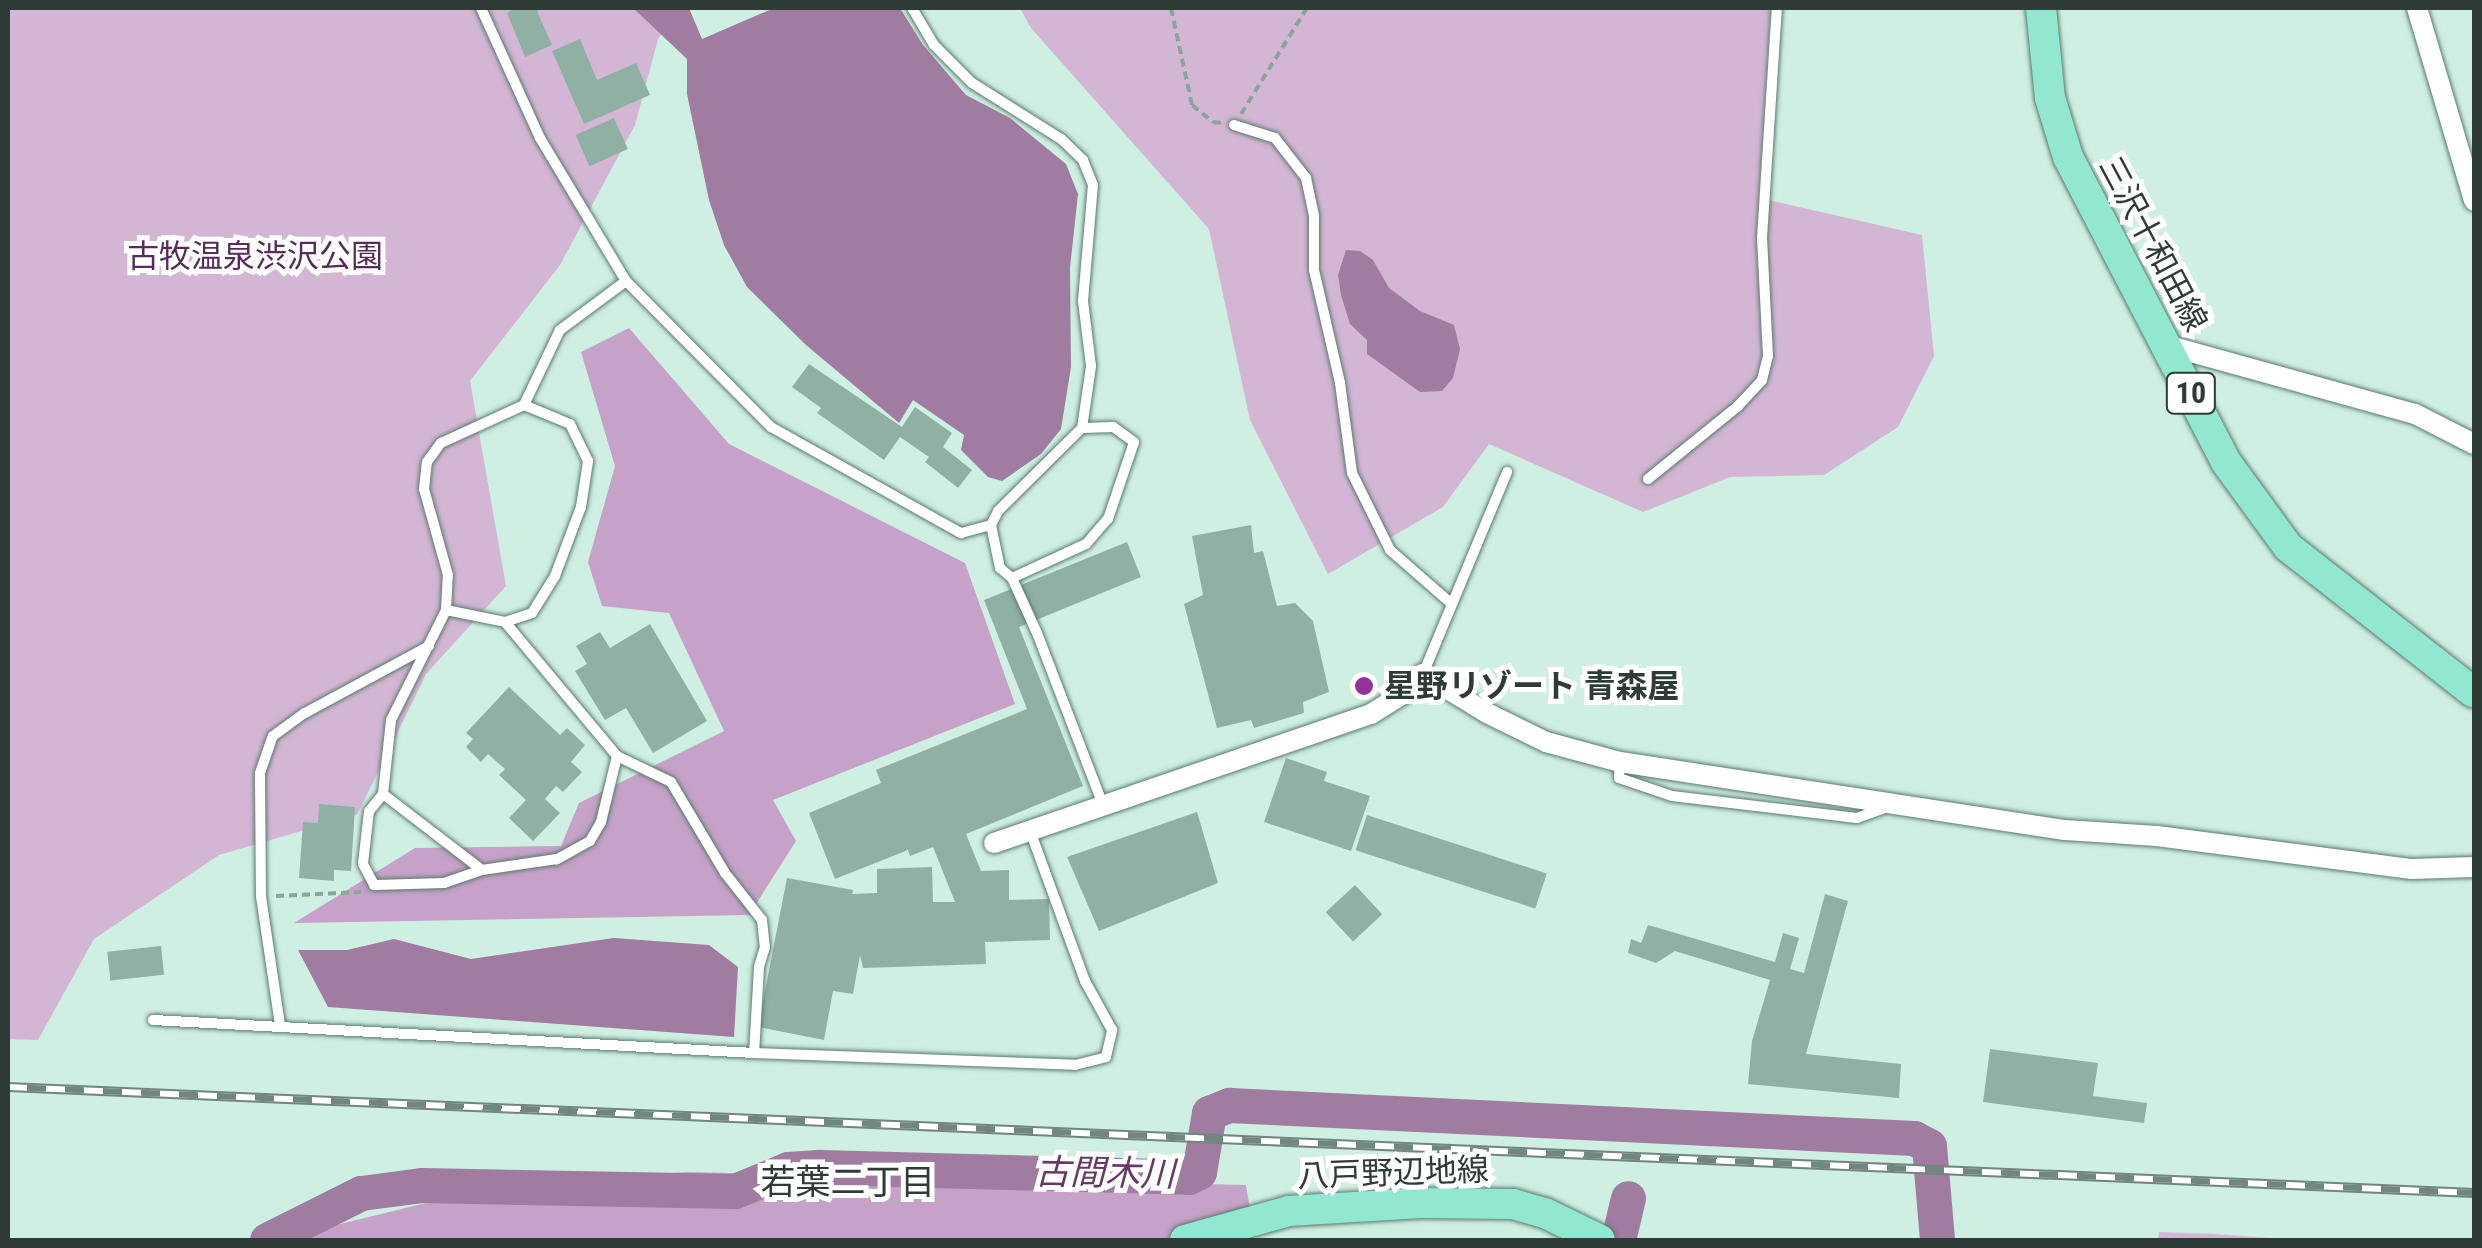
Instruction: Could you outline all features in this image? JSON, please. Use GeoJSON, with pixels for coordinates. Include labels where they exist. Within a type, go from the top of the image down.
{"type":"FeatureCollection","features":[{"type":"Feature","properties":{"kind":"main road","name":"三沢十和田線"},"geometry":{"type":"LineString","coordinates":[[2041,8],[2050,98],[2068,157],[2226,462],[2288,547],[2474,693]]}},
{"type":"Feature","properties":{"kind":"main road","name":"八戸野辺地線"},"geometry":{"type":"LineString","coordinates":[[1185,1240],[1240,1232],[1342,1205],[1513,1204],[1545,1213],[1600,1240]]}},
{"type":"Feature","properties":{"kind":"street"},"geometry":{"type":"LineString","coordinates":[[2417,8],[2470,165],[2474,201]]}},
{"type":"Feature","properties":{"kind":"street"},"geometry":{"type":"LineString","coordinates":[[2166,345],[2415,414],[2474,444]]}},
{"type":"Feature","properties":{"kind":"street"},"geometry":{"type":"LineString","coordinates":[[994,843],[1371,714],[1405,693],[1423,674],[1487,713],[1546,742],[1620,762],[2065,830],[2157,836],[2412,869],[2474,866]]}},
{"type":"Feature","properties":{"kind":"lane"},"geometry":{"type":"LineString","coordinates":[[481,8],[540,138],[626,281],[770,427],[961,533],[991,525]]}},
{"type":"Feature","properties":{"kind":"lane"},"geometry":{"type":"LineString","coordinates":[[912,8],[934,45],[972,83],[1061,140],[1084,160],[1093,184],[1083,301],[1091,366],[1082,428],[998,511],[991,525],[1000,568],[1012,578],[1103,806]]}},
{"type":"Feature","properties":{"kind":"lane"},"geometry":{"type":"LineString","coordinates":[[1648,478],[1738,406],[1762,380],[1768,356],[1762,238],[1777,8]]}},
{"type":"Feature","properties":{"kind":"lane"},"geometry":{"type":"LineString","coordinates":[[1234,125],[1275,138],[1306,178],[1314,216],[1314,270],[1340,384],[1352,474],[1390,550],[1452,604]]}},
{"type":"Feature","properties":{"kind":"lane"},"geometry":{"type":"LineString","coordinates":[[617,756],[601,822],[590,841],[557,859],[482,870],[444,884],[374,885],[362,864],[369,811],[382,794],[391,720],[446,610],[448,576],[424,490],[427,462],[441,443],[524,405],[560,330],[626,281]]}},
{"type":"Feature","properties":{"kind":"lane"},"geometry":{"type":"LineString","coordinates":[[446,610],[506,622],[532,613],[555,576],[581,508],[588,461],[570,424],[524,405]]}},
{"type":"Feature","properties":{"kind":"lane"},"geometry":{"type":"LineString","coordinates":[[1012,578],[1086,544],[1108,520],[1134,442],[1113,427],[1082,428]]}},
{"type":"Feature","properties":{"kind":"lane"},"geometry":{"type":"LineString","coordinates":[[1423,674],[1507,472]]}},
{"type":"Feature","properties":{"kind":"lane"},"geometry":{"type":"LineString","coordinates":[[506,622],[617,756],[671,782],[725,873],[762,920],[765,947],[759,967],[754,1053]]}},
{"type":"Feature","properties":{"kind":"lane"},"geometry":{"type":"LineString","coordinates":[[280,1025],[261,896],[260,772],[273,736],[305,713],[430,646]]}},
{"type":"Feature","properties":{"kind":"lane"},"geometry":{"type":"LineString","coordinates":[[382,794],[482,870]]}},
{"type":"Feature","properties":{"kind":"lane"},"geometry":{"type":"LineString","coordinates":[[153,1020],[754,1053],[1074,1065],[1106,1057],[1112,1030],[1086,981],[1030,831]]}},
{"type":"Feature","properties":{"kind":"path"},"geometry":{"type":"LineString","coordinates":[[1171,8],[1192,104],[1213,122],[1234,125],[1307,8]]}},
{"type":"Feature","properties":{"kind":"path"},"geometry":{"type":"LineString","coordinates":[[261,896],[355,895],[374,885]]}},
{"type":"Feature","properties":{"kind":"green space","name":"古牧温泉渋沢公園"},"geometry":{"type":"Polygon","coordinates":[[[8,8],[677,8],[658,39],[635,125],[560,265],[470,381],[506,586],[426,674],[357,815],[219,855],[94,939],[38,1040],[8,1039],[8,8]]]}},
{"type":"Feature","properties":{"kind":"green space"},"geometry":{"type":"Polygon","coordinates":[[[1020,8],[1771,8],[1759,198],[1922,235],[1934,356],[1898,427],[1824,475],[1730,477],[1643,512],[1489,444],[1443,507],[1328,574],[1250,420],[1209,229],[1031,28],[1020,8]]]}},
{"type":"Feature","properties":{"kind":"green space"},"geometry":{"type":"Polygon","coordinates":[[[2159,1232],[2214,1234],[2297,1240],[2158,1240],[2159,1232]]]}},
{"type":"Feature","properties":{"kind":"shaded area"},"geometry":{"type":"Polygon","coordinates":[[[633,8],[689,8],[702,39],[774,8],[900,8],[923,45],[966,95],[1010,118],[1066,164],[1078,194],[1070,268],[1071,367],[1061,429],[1041,454],[1002,481],[988,477],[961,450],[964,435],[913,400],[899,423],[806,345],[747,287],[724,245],[709,200],[687,94],[687,59],[633,8]]]}},
{"type":"Feature","properties":{"kind":"shaded area"},"geometry":{"type":"Polygon","coordinates":[[[1346,250],[1360,251],[1373,260],[1389,288],[1420,311],[1454,325],[1460,349],[1453,378],[1442,391],[1420,392],[1367,354],[1367,340],[1350,324],[1341,295],[1338,275],[1346,250]]]}},
{"type":"Feature","properties":{"kind":"shaded area"},"geometry":{"type":"Polygon","coordinates":[[[629,328],[729,444],[965,563],[1015,704],[773,800],[796,841],[749,915],[294,923],[415,848],[561,846],[579,803],[724,731],[669,613],[602,606],[588,562],[615,466],[581,352],[629,328]]]}},
{"type":"Feature","properties":{"kind":"shaded area"},"geometry":{"type":"Polygon","coordinates":[[[614,938],[709,945],[738,967],[734,1037],[328,1007],[298,950],[347,950],[394,939],[471,959],[614,938]]]}},
{"type":"Feature","properties":{"kind":"shaded area"},"geometry":{"type":"Polygon","coordinates":[[[687,1172],[1246,1185],[1250,1209],[1166,1240],[275,1240],[503,1184],[687,1172]]]}},
{"type":"Feature","properties":{"kind":"building"},"geometry":{"type":"Polygon","coordinates":[[[515,8],[545,8],[537,11],[552,45],[525,57],[507,13],[515,8]]]}},
{"type":"Feature","properties":{"kind":"building"},"geometry":{"type":"Polygon","coordinates":[[[580,39],[597,80],[636,63],[650,95],[584,124],[552,51],[580,39]]]}},
{"type":"Feature","properties":{"kind":"building"},"geometry":{"type":"Polygon","coordinates":[[[614,118],[628,149],[589,166],[576,135],[614,118]]]}},
{"type":"Feature","properties":{"kind":"building"},"geometry":{"type":"Polygon","coordinates":[[[809,364],[902,427],[915,407],[952,433],[943,447],[972,470],[958,488],[925,462],[929,457],[900,437],[884,460],[817,413],[821,408],[792,387],[809,364]]]}},
{"type":"Feature","properties":{"kind":"building"},"geometry":{"type":"Polygon","coordinates":[[[1251,525],[1254,553],[1263,551],[1277,606],[1295,603],[1313,621],[1329,692],[1303,702],[1304,713],[1254,728],[1251,720],[1217,728],[1184,604],[1203,595],[1192,536],[1251,525]]]}},
{"type":"Feature","properties":{"kind":"building"},"geometry":{"type":"Polygon","coordinates":[[[1127,542],[1141,577],[1019,627],[1083,786],[966,834],[981,871],[1009,870],[1009,900],[1049,899],[1050,940],[985,942],[986,964],[863,968],[860,955],[853,994],[833,991],[824,1040],[758,1027],[787,878],[853,890],[852,894],[877,893],[877,869],[932,867],[933,902],[955,902],[933,847],[910,856],[908,850],[835,879],[809,813],[881,783],[876,770],[1027,709],[984,600],[1127,542]]]}},
{"type":"Feature","properties":{"kind":"building"},"geometry":{"type":"Polygon","coordinates":[[[650,624],[707,721],[653,753],[626,708],[605,720],[575,671],[587,664],[576,646],[600,632],[610,648],[650,624]]]}},
{"type":"Feature","properties":{"kind":"building"},"geometry":{"type":"Polygon","coordinates":[[[509,687],[560,735],[567,728],[585,745],[571,762],[582,772],[563,792],[556,786],[545,799],[560,813],[533,841],[509,818],[526,800],[499,775],[505,769],[488,754],[481,762],[466,747],[473,739],[466,733],[509,687]]]}},
{"type":"Feature","properties":{"kind":"building"},"geometry":{"type":"Polygon","coordinates":[[[1286,758],[1327,772],[1324,781],[1370,796],[1351,851],[1264,822],[1286,758]]]}},
{"type":"Feature","properties":{"kind":"building"},"geometry":{"type":"Polygon","coordinates":[[[319,804],[355,807],[351,871],[334,870],[334,881],[299,878],[303,822],[318,823],[319,804]]]}},
{"type":"Feature","properties":{"kind":"building"},"geometry":{"type":"Polygon","coordinates":[[[1197,812],[1218,883],[1099,931],[1067,857],[1197,812]]]}},
{"type":"Feature","properties":{"kind":"building"},"geometry":{"type":"Polygon","coordinates":[[[1367,815],[1547,873],[1535,909],[1356,850],[1367,815]]]}},
{"type":"Feature","properties":{"kind":"building"},"geometry":{"type":"Polygon","coordinates":[[[1355,885],[1382,914],[1353,942],[1326,912],[1355,885]]]}},
{"type":"Feature","properties":{"kind":"building"},"geometry":{"type":"Polygon","coordinates":[[[1825,894],[1848,901],[1806,1054],[1901,1064],[1899,1098],[1748,1084],[1752,1041],[1770,980],[1675,951],[1656,963],[1628,953],[1631,939],[1641,943],[1648,925],[1775,962],[1783,933],[1799,938],[1790,969],[1804,973],[1825,894]]]}},
{"type":"Feature","properties":{"kind":"building"},"geometry":{"type":"Polygon","coordinates":[[[161,946],[164,975],[110,980],[107,952],[161,946]]]}},
{"type":"Feature","properties":{"kind":"building"},"geometry":{"type":"Polygon","coordinates":[[[1990,1049],[2098,1063],[2093,1096],[2147,1103],[2144,1123],[1983,1102],[1990,1049]]]}},
{"type":"Feature","properties":{"kind":"waterway","name":"古間木川"},"geometry":{"type":"LineString","coordinates":[[267,1240],[361,1193],[422,1185],[735,1191],[788,1169],[819,1167],[1189,1177],[1199,1172],[1209,1113],[1229,1105],[1914,1138],[1929,1146],[1937,1240]]}},
{"type":"Feature","properties":{"kind":"waterway"},"geometry":{"type":"LineString","coordinates":[[1618,1240],[1628,1198]]}},
{"type":"Feature","properties":{"kind":"railway"},"geometry":{"type":"LineString","coordinates":[[8,1087],[2474,1193]]}},
{"type":"Feature","properties":{"kind":"place","name":"星野リゾート 青森屋"},"geometry":{"type":"Point","coordinates":[1364,686]}},
{"type":"Feature","properties":{"kind":"district","name":"若葉二丁目"},"geometry":{"type":"Point","coordinates":[848,1183]}}]}
